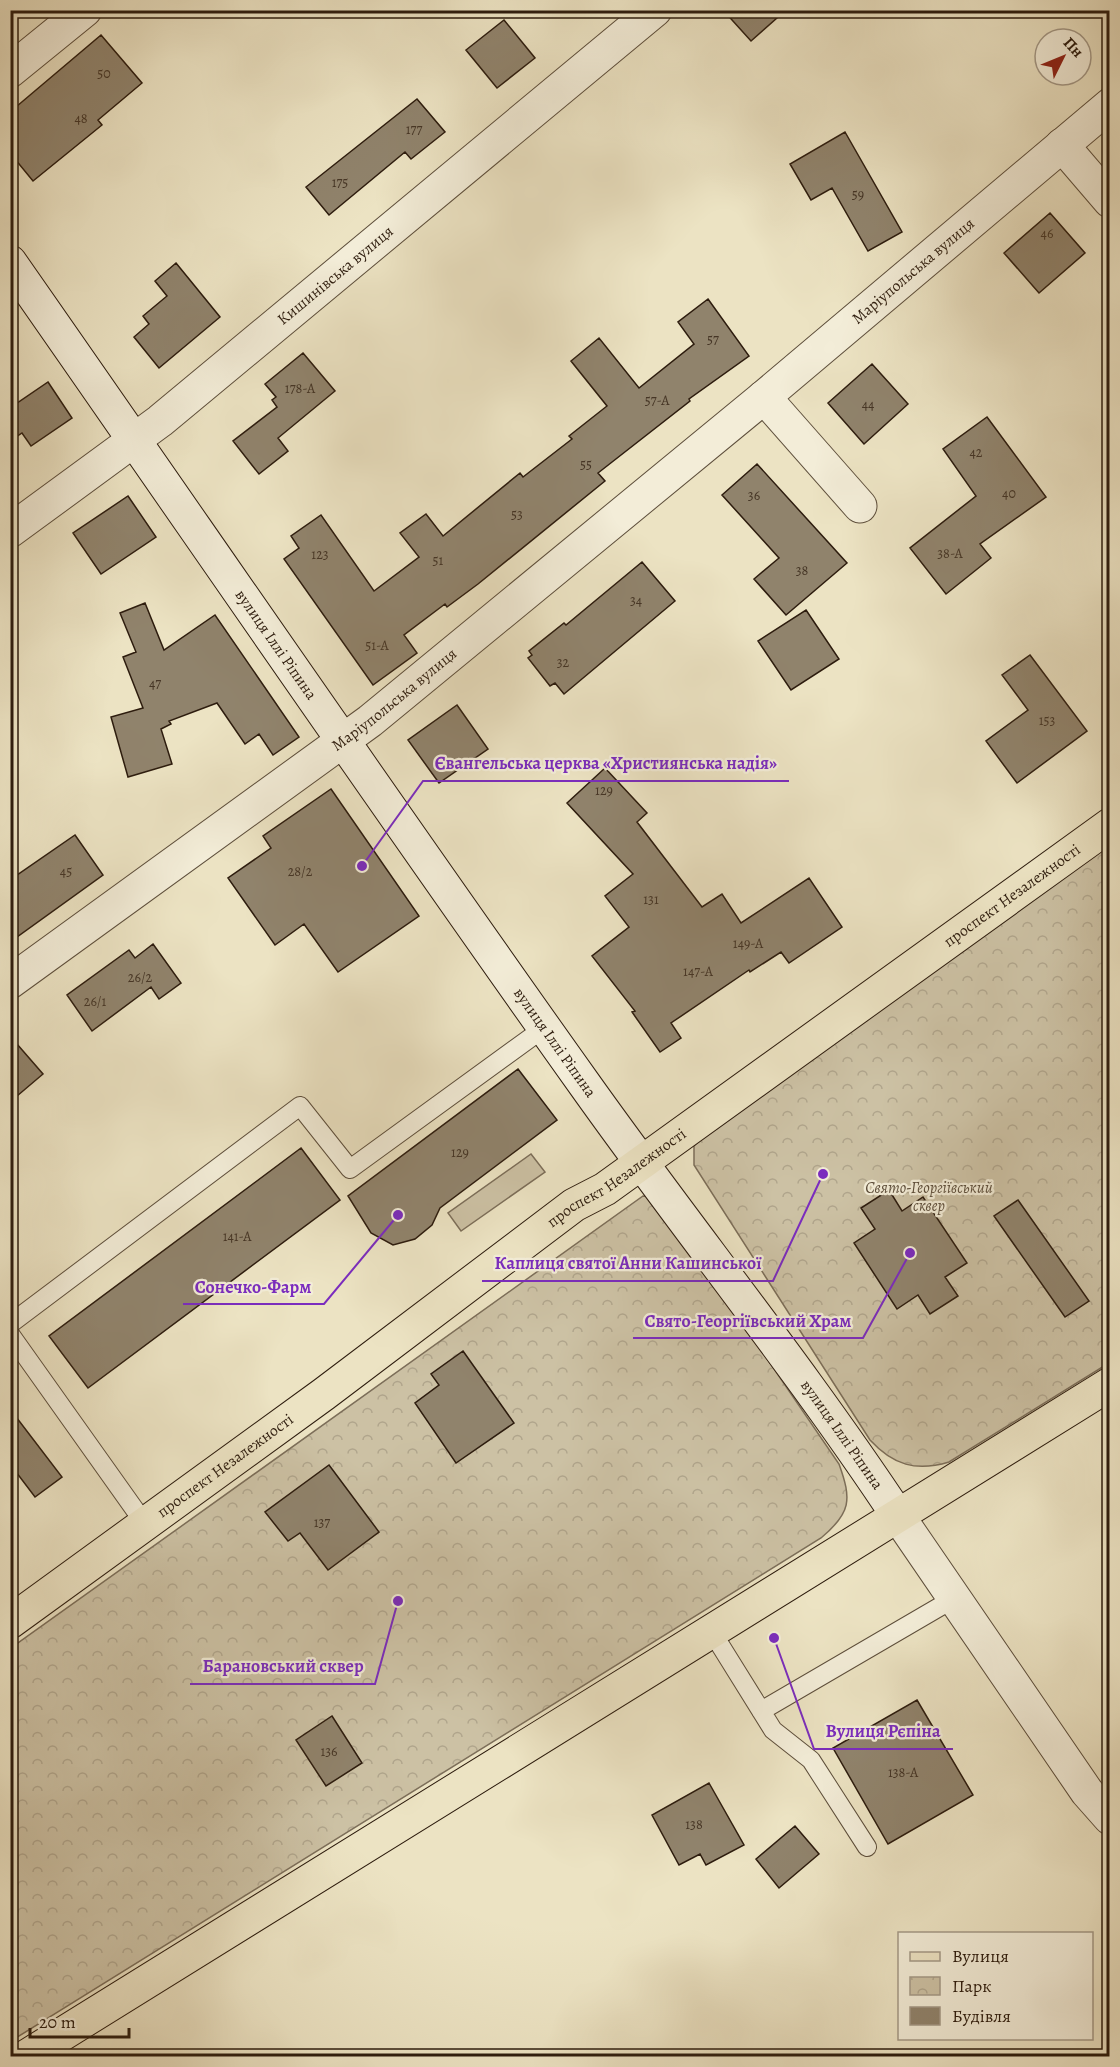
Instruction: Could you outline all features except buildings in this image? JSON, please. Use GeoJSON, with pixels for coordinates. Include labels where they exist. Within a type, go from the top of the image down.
{"type":"FeatureCollection","features":[{"type":"Feature","properties":{"kind":"main road","name":"проспект Незалежності"},"geometry":{"type":"LineString","coordinates":[[10,1622],[390,1345],[574,1205],[605,1189],[1110,825]]}},
{"type":"Feature","properties":{"kind":"main road"},"geometry":{"type":"LineString","coordinates":[[27,2056],[1110,1384]]}},
{"type":"Feature","properties":{"kind":"street"},"geometry":{"type":"LineString","coordinates":[[10,71],[85,10]]}},
{"type":"Feature","properties":{"kind":"street","name":"Кишинівська вулиця"},"geometry":{"type":"LineString","coordinates":[[10,531],[135,441],[655,10]]}},
{"type":"Feature","properties":{"kind":"street","name":"Маріупольська вулиця"},"geometry":{"type":"LineString","coordinates":[[10,982],[370,721],[764,397],[1110,105]]}},
{"type":"Feature","properties":{"kind":"street"},"geometry":{"type":"LineString","coordinates":[[1062,145],[1110,201]]}},
{"type":"Feature","properties":{"kind":"street","name":"вулиця Іллі Ріпина"},"geometry":{"type":"LineString","coordinates":[[10,262],[544,1028],[855,1452],[953,1599],[1107,1813]]}},
{"type":"Feature","properties":{"kind":"street"},"geometry":{"type":"LineString","coordinates":[[764,397],[860,506]]}},
{"type":"Feature","properties":{"kind":"lane"},"geometry":{"type":"LineString","coordinates":[[10,1324],[300,1106],[350,1169],[544,1028]]}},
{"type":"Feature","properties":{"kind":"lane"},"geometry":{"type":"LineString","coordinates":[[10,1334],[145,1524]]}},
{"type":"Feature","properties":{"kind":"lane"},"geometry":{"type":"LineString","coordinates":[[761,1711],[953,1599]]}},
{"type":"Feature","properties":{"kind":"lane"},"geometry":{"type":"LineString","coordinates":[[712,1632],[773,1730],[811,1760],[867,1847]]}},
{"type":"Feature","properties":{"kind":"green space","name":"Свято-Георгіївський сквер"},"geometry":{"type":"Polygon","coordinates":[[[1109,842],[1109,1363],[949,1462],[916,1466],[896,1461],[870,1440],[694,1165],[694,1146],[701,1138],[1109,842]]]}},
{"type":"Feature","properties":{"kind":"green space"},"geometry":{"type":"Polygon","coordinates":[[[531,1154],[545,1172],[461,1231],[448,1213],[531,1154]]]}},
{"type":"Feature","properties":{"kind":"green space"},"geometry":{"type":"Polygon","coordinates":[[[643,1196],[651,1197],[666,1211],[839,1464],[847,1497],[843,1513],[838,1521],[821,1538],[11,2041],[11,1648],[643,1196]]]}},
{"type":"Feature","properties":{"kind":"place","name":"Євангельська церква «Християнська надія»"},"geometry":{"type":"Point","coordinates":[362,866]}},
{"type":"Feature","properties":{"kind":"place","name":"Каплиця cвятої Анни Кашинської"},"geometry":{"type":"Point","coordinates":[823,1174]}},
{"type":"Feature","properties":{"kind":"place","name":"Сонечко-Фарм"},"geometry":{"type":"Point","coordinates":[398,1215]}},
{"type":"Feature","properties":{"kind":"place","name":"Свято-Георгіївський Храм"},"geometry":{"type":"Point","coordinates":[910,1253]}},
{"type":"Feature","properties":{"kind":"place","name":"Барановський сквер"},"geometry":{"type":"Point","coordinates":[398,1601]}},
{"type":"Feature","properties":{"kind":"place","name":"Вулиця Рєпіна"},"geometry":{"type":"Point","coordinates":[774,1638]}}]}
